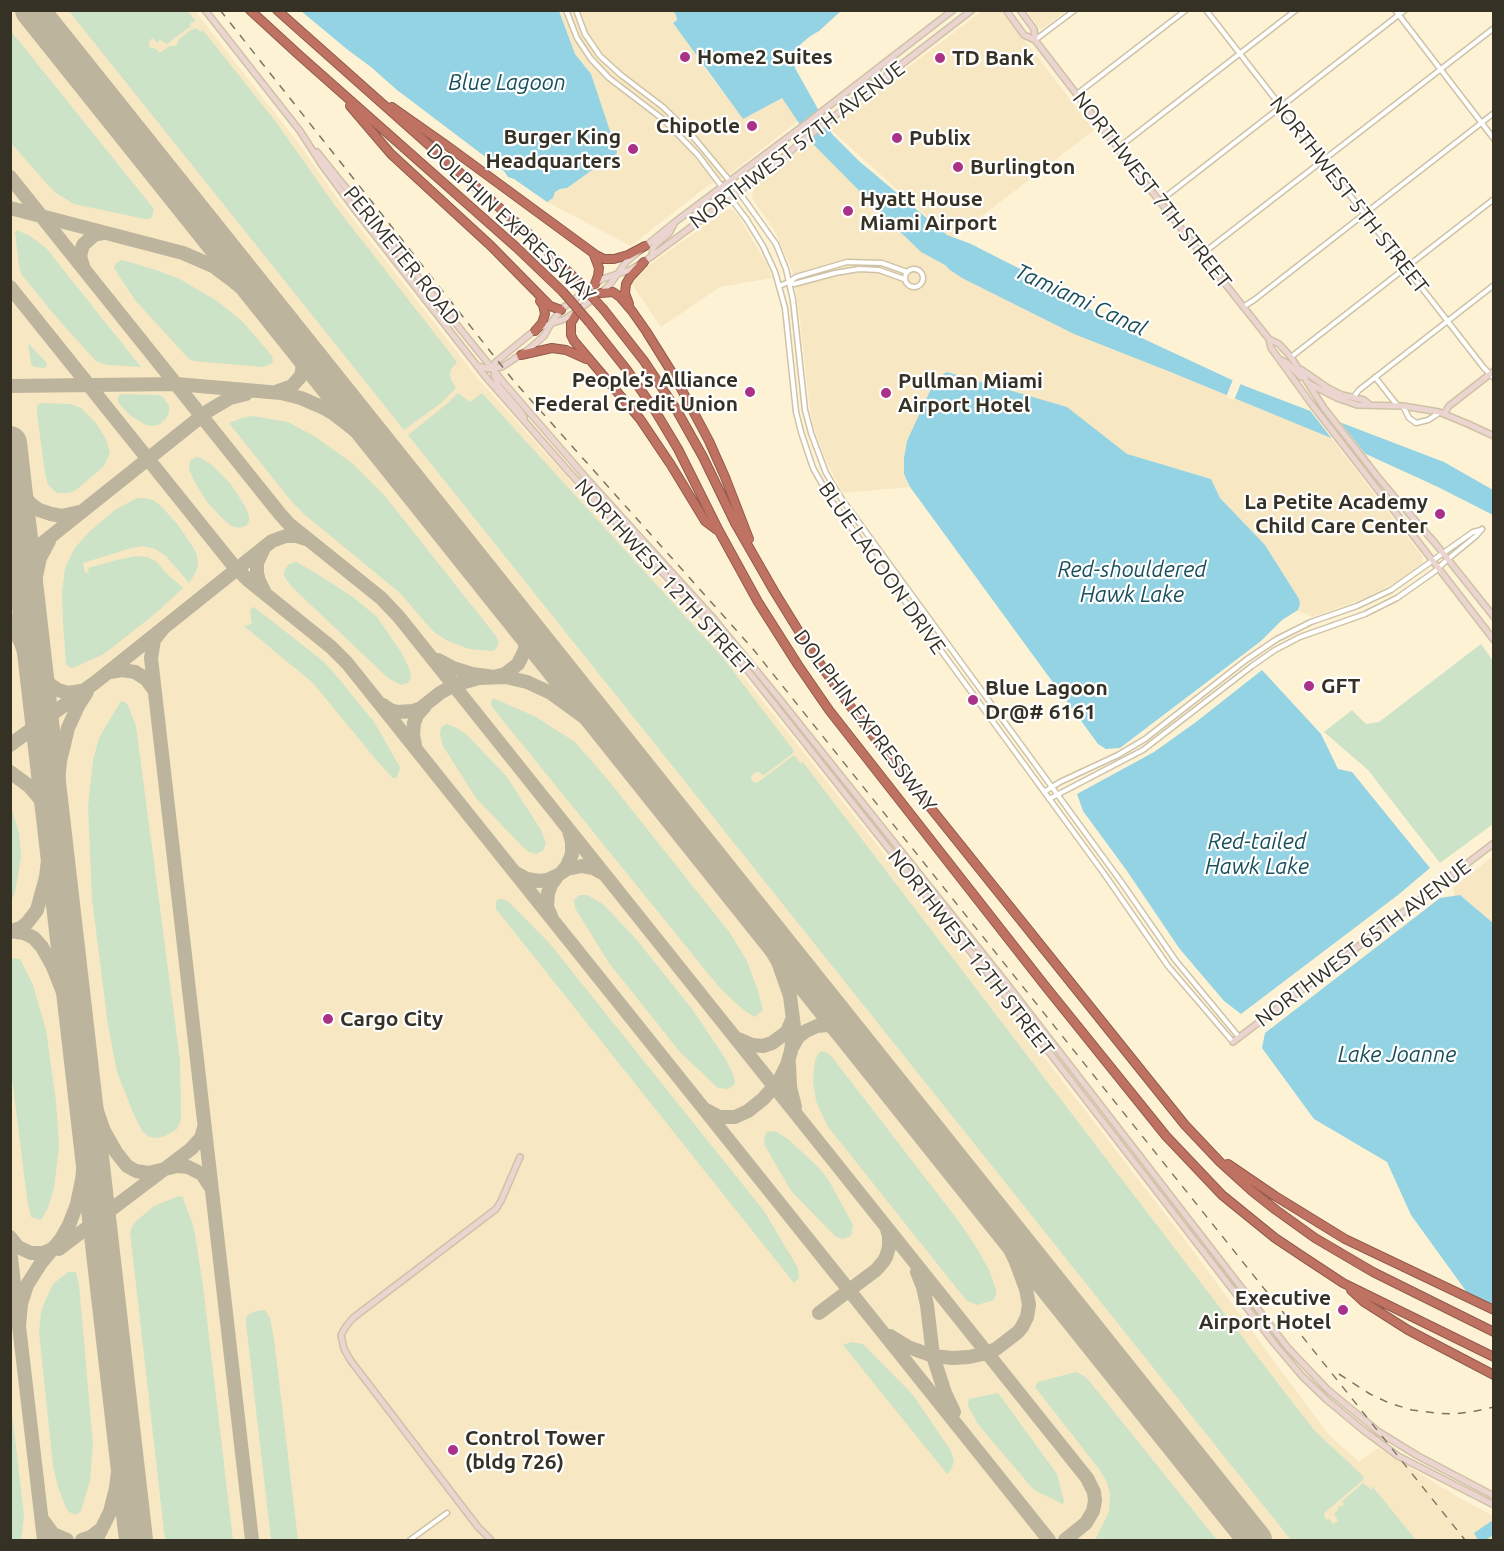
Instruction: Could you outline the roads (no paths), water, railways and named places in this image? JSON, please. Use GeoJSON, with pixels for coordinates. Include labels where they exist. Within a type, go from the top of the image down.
{"type":"FeatureCollection","features":[{"type":"Feature","properties":{"kind":"highway","name":"DOLPHIN EXPRESSWAY"},"geometry":{"type":"LineString","coordinates":[[250,10],[516,247],[563,292],[589,321],[654,409],[678,449],[761,608],[829,710],[1046,987],[1160,1129],[1202,1175],[1249,1218],[1275,1238],[1343,1283],[1494,1357]]}},
{"type":"Feature","properties":{"kind":"highway","name":"DOLPHIN EXPRESSWAY"},"geometry":{"type":"LineString","coordinates":[[277,10],[529,234],[578,281],[604,310],[644,361],[671,402],[735,523],[802,637],[864,724],[1158,1092],[1210,1151],[1265,1202],[1332,1249],[1494,1332]]}},
{"type":"Feature","properties":{"kind":"highway"},"geometry":{"type":"LineString","coordinates":[[332,85],[391,154],[491,246],[550,306],[561,310]]}},
{"type":"Feature","properties":{"kind":"highway"},"geometry":{"type":"LineString","coordinates":[[361,86],[593,253],[604,259],[614,259],[645,246]]}},
{"type":"Feature","properties":{"kind":"highway"},"geometry":{"type":"LineString","coordinates":[[593,253],[599,268],[595,284]]}},
{"type":"Feature","properties":{"kind":"highway"},"geometry":{"type":"LineString","coordinates":[[632,311],[625,293],[626,284],[644,262]]}},
{"type":"Feature","properties":{"kind":"highway"},"geometry":{"type":"LineString","coordinates":[[535,331],[542,323],[545,314],[536,291]]}},
{"type":"Feature","properties":{"kind":"highway"},"geometry":{"type":"LineString","coordinates":[[601,293],[615,293],[632,311],[676,379],[700,421],[725,477],[757,560]]}},
{"type":"Feature","properties":{"kind":"highway"},"geometry":{"type":"LineString","coordinates":[[579,309],[571,323],[571,335],[577,345],[640,419],[705,520],[719,531]]}},
{"type":"Feature","properties":{"kind":"highway"},"geometry":{"type":"LineString","coordinates":[[521,355],[558,348],[573,352],[593,363]]}},
{"type":"Feature","properties":{"kind":"highway"},"geometry":{"type":"LineString","coordinates":[[1210,1151],[1275,1196],[1345,1239],[1494,1310]]}},
{"type":"Feature","properties":{"kind":"highway"},"geometry":{"type":"LineString","coordinates":[[1343,1283],[1364,1302],[1408,1330],[1492,1374]]}},
{"type":"Feature","properties":{"kind":"main road","name":"PERIMETER ROAD"},"geometry":{"type":"LineString","coordinates":[[205,10],[309,145],[349,202],[476,365]]}},
{"type":"Feature","properties":{"kind":"main road","name":"NORTHWEST 57TH AVENUE"},"geometry":{"type":"LineString","coordinates":[[550,324],[565,319],[601,293],[626,262],[645,246],[953,10]]}},
{"type":"Feature","properties":{"kind":"main road","name":"NORTHWEST 57TH AVENUE"},"geometry":{"type":"LineString","coordinates":[[493,369],[506,365],[541,340],[561,310],[595,284],[644,262],[739,192],[972,10]]}},
{"type":"Feature","properties":{"kind":"main road","name":"NORTHWEST 7TH STREET"},"geometry":{"type":"LineString","coordinates":[[1006,10],[1024,34],[1035,40],[1269,339],[1279,344],[1291,357],[1361,455],[1494,617]]}},
{"type":"Feature","properties":{"kind":"main road","name":"NORTHWEST 7TH STREET"},"geometry":{"type":"LineString","coordinates":[[1020,10],[1034,29],[1035,40]]}},
{"type":"Feature","properties":{"kind":"main road"},"geometry":{"type":"LineString","coordinates":[[887,77],[888,67],[897,54]]}},
{"type":"Feature","properties":{"kind":"main road"},"geometry":{"type":"LineString","coordinates":[[866,93],[876,79],[878,69]]}},
{"type":"Feature","properties":{"kind":"main road","name":"PERIMETER ROAD"},"geometry":{"type":"LineString","coordinates":[[309,145],[325,161],[493,369]]}},
{"type":"Feature","properties":{"kind":"main road"},"geometry":{"type":"LineString","coordinates":[[652,256],[655,245],[669,233],[675,222]]}},
{"type":"Feature","properties":{"kind":"main road"},"geometry":{"type":"LineString","coordinates":[[528,425],[520,411],[498,385],[493,369],[494,364],[535,331],[550,324]]}},
{"type":"Feature","properties":{"kind":"main road","name":"NORTHWEST 7TH STREET"},"geometry":{"type":"LineString","coordinates":[[1269,339],[1271,348],[1278,358],[1494,640]]}},
{"type":"Feature","properties":{"kind":"main road"},"geometry":{"type":"LineString","coordinates":[[1278,358],[1287,363],[1307,382],[1337,398],[1363,406],[1369,404],[1400,406],[1442,413],[1494,436]]}},
{"type":"Feature","properties":{"kind":"main road"},"geometry":{"type":"LineString","coordinates":[[476,365],[485,369],[493,369]]}},
{"type":"Feature","properties":{"kind":"main road","name":"NORTHWEST 12TH STREET"},"geometry":{"type":"LineString","coordinates":[[476,365],[725,642],[1302,1376],[1327,1400],[1398,1456],[1494,1505]]}},
{"type":"Feature","properties":{"kind":"main road"},"geometry":{"type":"LineString","coordinates":[[504,383],[503,371],[506,365]]}},
{"type":"Feature","properties":{"kind":"main road"},"geometry":{"type":"LineString","coordinates":[[1298,367],[1328,388],[1364,400],[1369,404]]}},
{"type":"Feature","properties":{"kind":"main road","name":"NORTHWEST 12TH STREET"},"geometry":{"type":"LineString","coordinates":[[493,369],[588,480],[714,619],[778,697],[1004,981],[1295,1356],[1328,1390],[1379,1432],[1418,1456],[1494,1496]]}},
{"type":"Feature","properties":{"kind":"main road"},"geometry":{"type":"LineString","coordinates":[[1442,413],[1492,375]]}},
{"type":"Feature","properties":{"kind":"main road","name":"NORTHWEST 65TH AVENUE"},"geometry":{"type":"LineString","coordinates":[[1233,1042],[1494,843]]}},
{"type":"Feature","properties":{"kind":"main road"},"geometry":{"type":"LineString","coordinates":[[491,1540],[478,1527],[348,1357],[342,1345],[341,1335],[353,1318],[496,1209],[520,1157]]}},
{"type":"Feature","properties":{"kind":"main road"},"geometry":{"type":"LineString","coordinates":[[478,1527],[484,1540]]}},
{"type":"Feature","properties":{"kind":"street","name":"BLUE LAGOON DRIVE"},"geometry":{"type":"LineString","coordinates":[[576,10],[585,34],[600,56],[614,70],[650,95],[677,119],[739,192],[776,244],[789,282],[798,332],[805,410],[816,449],[841,498],[1053,787],[1176,961],[1239,1037]]}},
{"type":"Feature","properties":{"kind":"street"},"geometry":{"type":"LineString","coordinates":[[1035,40],[1075,10]]}},
{"type":"Feature","properties":{"kind":"street"},"geometry":{"type":"LineString","coordinates":[[1077,94],[1186,10]]}},
{"type":"Feature","properties":{"kind":"street","name":"NORTHWEST 5TH STREET"},"geometry":{"type":"LineString","coordinates":[[1206,10],[1492,375]]}},
{"type":"Feature","properties":{"kind":"street"},"geometry":{"type":"LineString","coordinates":[[1118,148],[1296,10]]}},
{"type":"Feature","properties":{"kind":"street"},"geometry":{"type":"LineString","coordinates":[[1395,10],[1494,139]]}},
{"type":"Feature","properties":{"kind":"street"},"geometry":{"type":"LineString","coordinates":[[1160,201],[1405,10]]}},
{"type":"Feature","properties":{"kind":"street","name":"BLUE LAGOON DRIVE"},"geometry":{"type":"LineString","coordinates":[[566,11],[577,38],[596,66],[664,120],[698,155],[758,238],[771,262],[779,286],[787,324],[796,412],[803,441],[818,477],[836,508],[1105,875],[1168,966],[1233,1042]]}},
{"type":"Feature","properties":{"kind":"street"},"geometry":{"type":"LineString","coordinates":[[1202,254],[1494,28]]}},
{"type":"Feature","properties":{"kind":"street"},"geometry":{"type":"LineString","coordinates":[[1243,307],[1494,113]]}},
{"type":"Feature","properties":{"kind":"street"},"geometry":{"type":"LineString","coordinates":[[1291,357],[1494,199]]}},
{"type":"Feature","properties":{"kind":"street"},"geometry":{"type":"LineString","coordinates":[[779,286],[795,277],[847,262],[882,263],[907,272]]}},
{"type":"Feature","properties":{"kind":"street"},"geometry":{"type":"LineString","coordinates":[[789,282],[794,284],[859,268],[879,270],[904,279],[910,287],[917,287],[922,283],[923,277],[918,270],[912,269],[907,272],[904,279]]}},
{"type":"Feature","properties":{"kind":"street"},"geometry":{"type":"LineString","coordinates":[[1353,398],[1375,377],[1494,285]]}},
{"type":"Feature","properties":{"kind":"street"},"geometry":{"type":"LineString","coordinates":[[1375,377],[1408,418],[1416,423],[1442,413]]}},
{"type":"Feature","properties":{"kind":"street"},"geometry":{"type":"LineString","coordinates":[[796,412],[805,410]]}},
{"type":"Feature","properties":{"kind":"street"},"geometry":{"type":"LineString","coordinates":[[1044,792],[1145,739],[1276,639],[1311,622],[1368,602],[1400,585],[1432,562],[1446,557],[1470,542],[1482,530],[1473,532],[1446,557],[1438,569],[1392,601],[1365,614],[1300,637],[1275,650],[1143,750],[1049,799]]}},
{"type":"Feature","properties":{"kind":"street"},"geometry":{"type":"LineString","coordinates":[[886,576],[896,573]]}},
{"type":"Feature","properties":{"kind":"street"},"geometry":{"type":"LineString","coordinates":[[410,1540],[447,1513]]}},
{"type":"Feature","properties":{"kind":"water","name":"Blue Lagoon"},"geometry":{"type":"Polygon","coordinates":[[[301,11],[559,11],[575,54],[591,74],[617,152],[614,160],[607,165],[595,168],[567,188],[555,192],[553,198],[547,202],[508,177],[504,171],[397,90],[301,11]]]}},
{"type":"Feature","properties":{"kind":"water"},"geometry":{"type":"Polygon","coordinates":[[[673,11],[841,11],[794,50],[792,54],[795,68],[832,134],[859,161],[947,235],[971,244],[1032,275],[1131,333],[1245,386],[1444,462],[1493,490],[1493,515],[1331,438],[1074,334],[962,278],[945,265],[921,252],[891,223],[813,144],[782,98],[743,119],[673,23],[677,20],[673,11]]]}},
{"type":"Feature","properties":{"kind":"water","name":"Red-shouldered Hawk Lake"},"geometry":{"type":"Polygon","coordinates":[[[947,372],[1067,407],[1127,454],[1211,479],[1220,498],[1265,545],[1299,599],[1298,610],[1282,620],[1261,641],[1120,748],[1106,749],[1098,744],[910,487],[904,474],[907,441],[930,391],[939,377],[947,372]]]}},
{"type":"Feature","properties":{"kind":"water","name":"Red-tailed Hawk Lake"},"geometry":{"type":"Polygon","coordinates":[[[1262,670],[1321,734],[1338,769],[1352,772],[1430,868],[1398,895],[1241,1014],[1224,1001],[1179,948],[1083,811],[1077,794],[1154,752],[1262,670]]]}},
{"type":"Feature","properties":{"kind":"water","name":"Lake Joanne"},"geometry":{"type":"Polygon","coordinates":[[[1460,895],[1493,923],[1493,1308],[1471,1298],[1411,1215],[1387,1162],[1314,1119],[1262,1048],[1265,1033],[1440,898],[1460,895]]]}},
{"type":"Feature","properties":{"kind":"water"},"geometry":{"type":"Polygon","coordinates":[[[1493,1520],[1493,1535],[1486,1540],[1478,1540],[1474,1533],[1493,1520]]]}},
{"type":"Feature","properties":{"kind":"railway"},"geometry":{"type":"LineString","coordinates":[[220,10],[513,380],[753,649],[1465,1540]]}},
{"type":"Feature","properties":{"kind":"railway"},"geometry":{"type":"LineString","coordinates":[[1339,1374],[1370,1394],[1412,1410],[1453,1414],[1494,1407]]}},
{"type":"Feature","properties":{"kind":"place","name":"Home2 Suites"},"geometry":{"type":"Point","coordinates":[685,57]}},
{"type":"Feature","properties":{"kind":"place","name":"TD Bank"},"geometry":{"type":"Point","coordinates":[940,58]}},
{"type":"Feature","properties":{"kind":"place","name":"Chipotle"},"geometry":{"type":"Point","coordinates":[752,126]}},
{"type":"Feature","properties":{"kind":"place","name":"Publix"},"geometry":{"type":"Point","coordinates":[897,138]}},
{"type":"Feature","properties":{"kind":"place","name":"Burger King Headquarters"},"geometry":{"type":"Point","coordinates":[633,149]}},
{"type":"Feature","properties":{"kind":"place","name":"Burlington"},"geometry":{"type":"Point","coordinates":[958,167]}},
{"type":"Feature","properties":{"kind":"place","name":"Hyatt House Miami Airport"},"geometry":{"type":"Point","coordinates":[848,211]}},
{"type":"Feature","properties":{"kind":"place","name":"People’s Alliance Federal Credit Union"},"geometry":{"type":"Point","coordinates":[750,392]}},
{"type":"Feature","properties":{"kind":"place","name":"Pullman Miami Airport Hotel"},"geometry":{"type":"Point","coordinates":[886,393]}},
{"type":"Feature","properties":{"kind":"place","name":"La Petite Academy Child Care Center"},"geometry":{"type":"Point","coordinates":[1440,514]}},
{"type":"Feature","properties":{"kind":"place","name":"GFT"},"geometry":{"type":"Point","coordinates":[1309,686]}},
{"type":"Feature","properties":{"kind":"place","name":"Blue Lagoon Dr@# 6161"},"geometry":{"type":"Point","coordinates":[973,700]}},
{"type":"Feature","properties":{"kind":"place","name":"Cargo City"},"geometry":{"type":"Point","coordinates":[328,1019]}},
{"type":"Feature","properties":{"kind":"place","name":"Executive Airport Hotel"},"geometry":{"type":"Point","coordinates":[1343,1310]}},
{"type":"Feature","properties":{"kind":"place","name":"Control Tower (bldg 726)"},"geometry":{"type":"Point","coordinates":[453,1450]}},
{"type":"Feature","properties":{"kind":"water label","name":"Tamiami Canal"},"geometry":{"type":"Point","coordinates":[1081,300]}}]}
